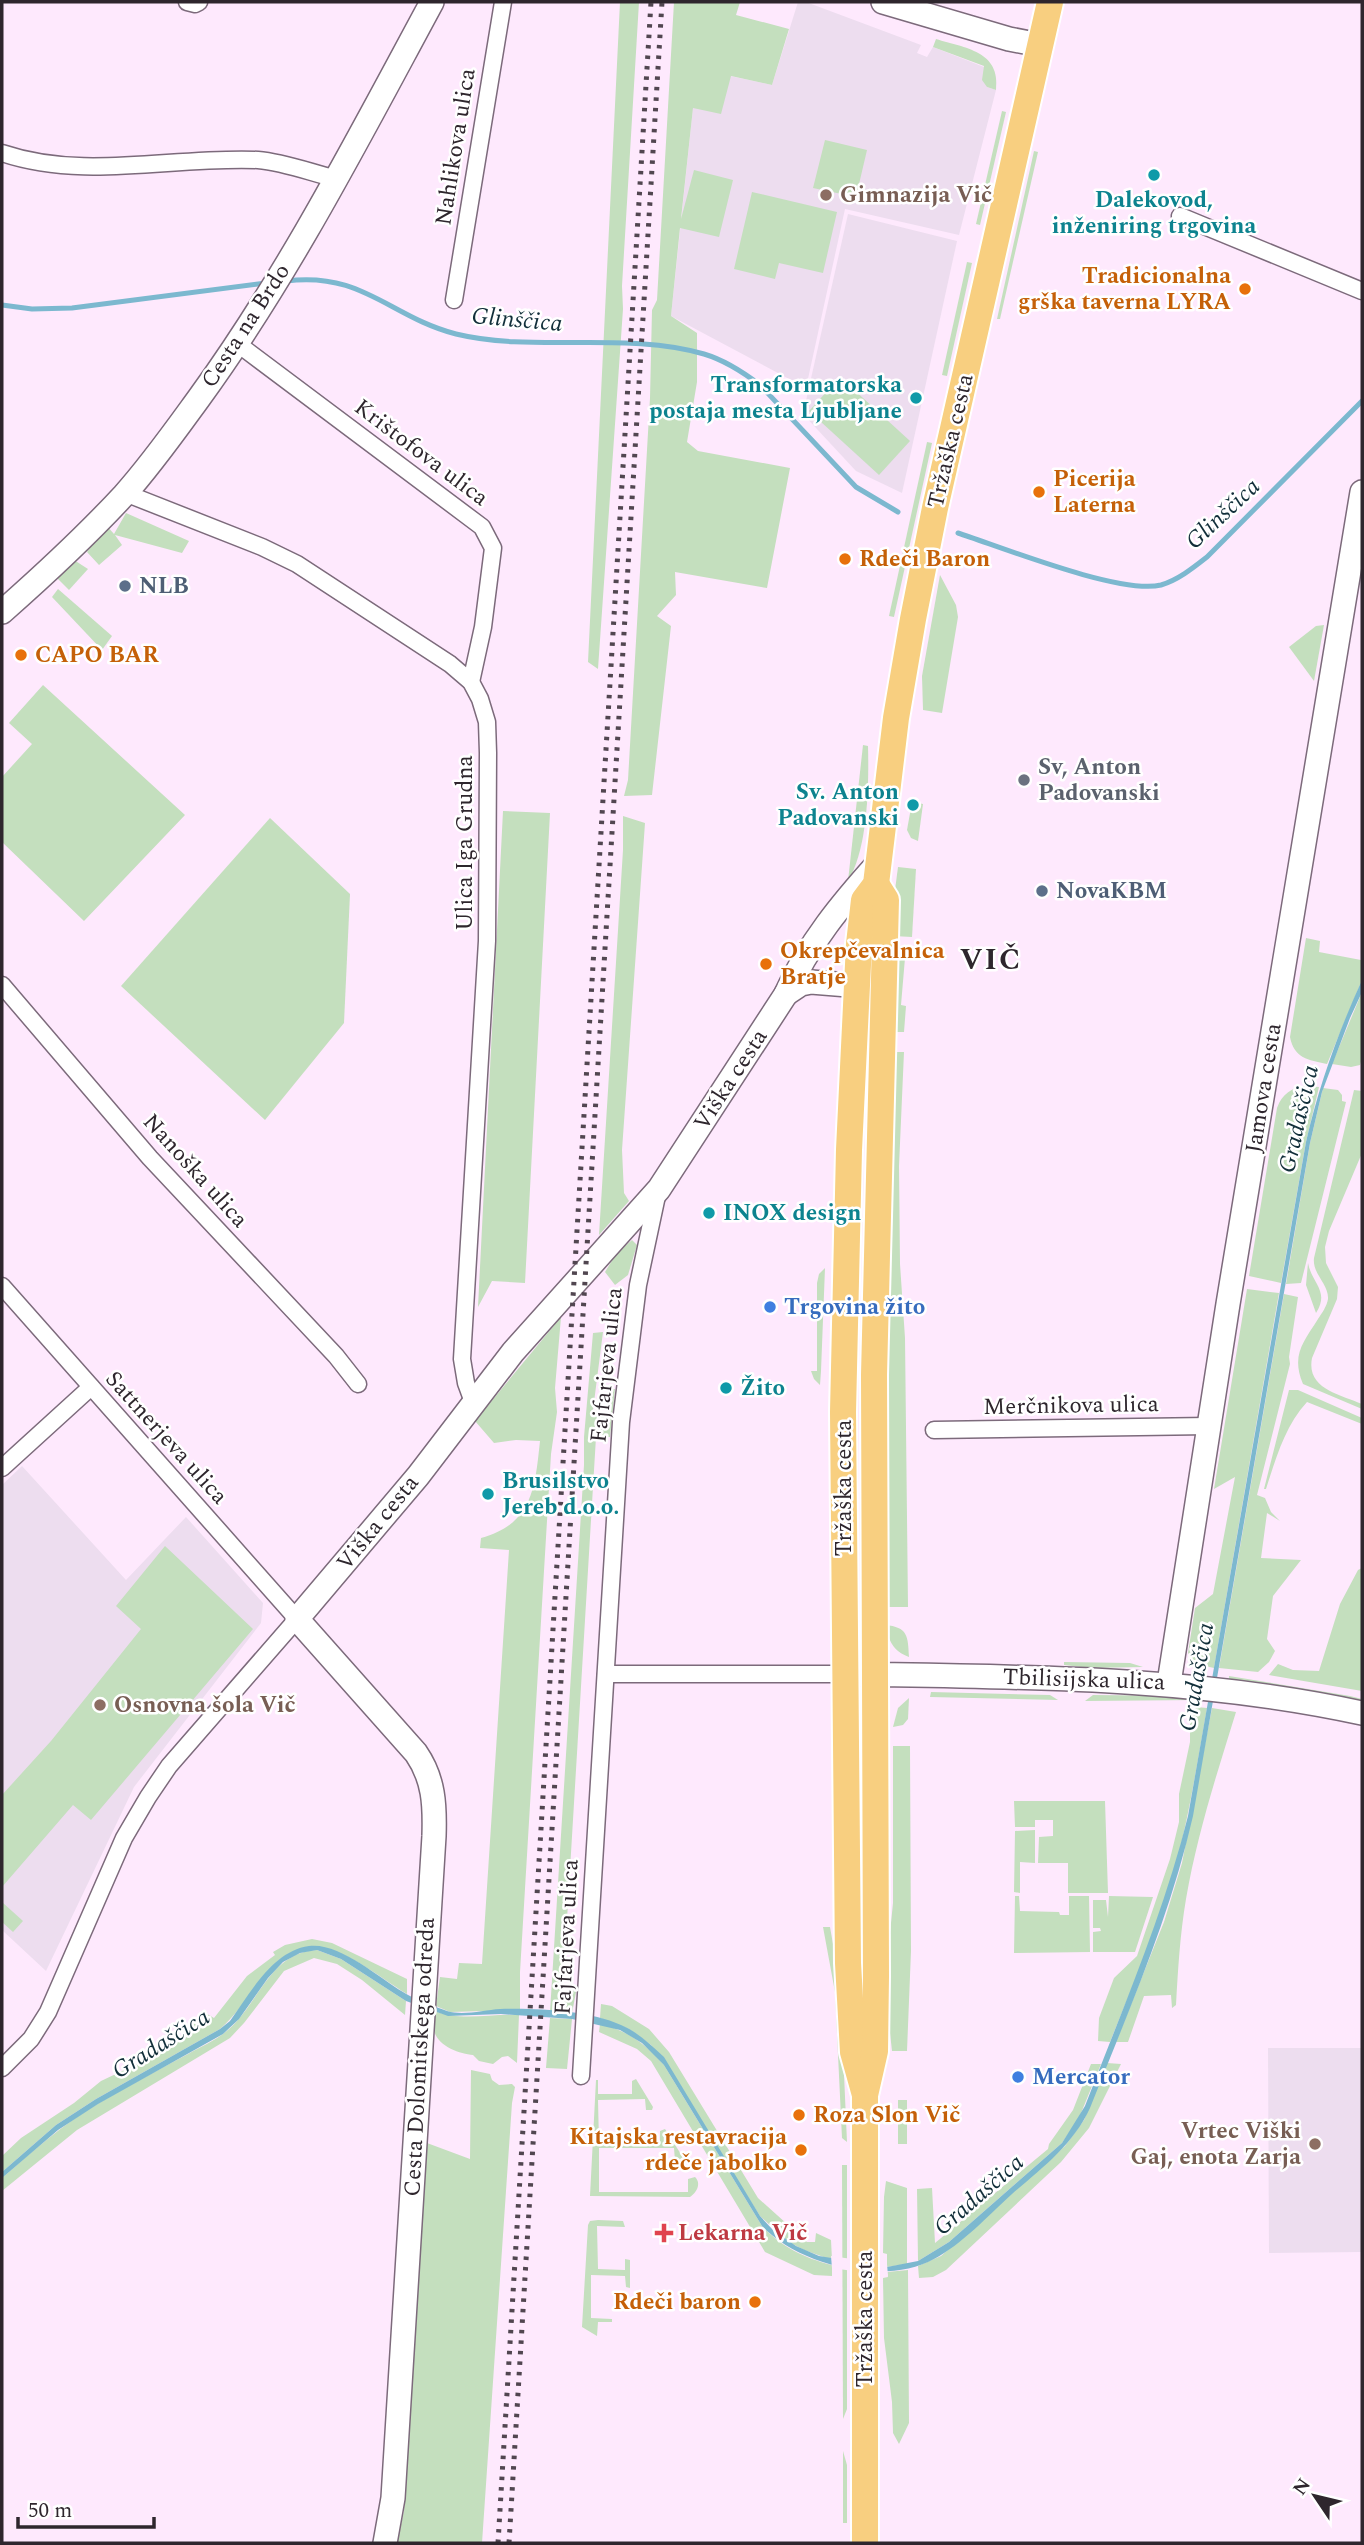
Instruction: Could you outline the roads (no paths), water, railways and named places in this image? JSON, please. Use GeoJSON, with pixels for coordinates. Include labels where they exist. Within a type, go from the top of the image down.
{"type":"FeatureCollection","features":[{"type":"Feature","properties":{"kind":"main road","name":"Tržaška cesta"},"geometry":{"type":"LineString","coordinates":[[865,2095],[853,2052],[850,2002],[845,1674],[843,1399],[856,985],[864,900],[878,873],[896,719],[916,606],[947,455],[1050,2]]}},
{"type":"Feature","properties":{"kind":"main road","name":"Tržaška cesta"},"geometry":{"type":"LineString","coordinates":[[865,2543],[865,2095],[875,2051],[874,1375],[886,900],[878,873]]}},
{"type":"Feature","properties":{"kind":"street"},"geometry":{"type":"LineString","coordinates":[[187,2],[199,2]]}},
{"type":"Feature","properties":{"kind":"street","name":"Cesta na Brdo"},"geometry":{"type":"LineString","coordinates":[[3,609],[61,558],[125,493],[180,424],[238,344],[337,179],[432,2]]}},
{"type":"Feature","properties":{"kind":"street","name":"Nahlikova ulica"},"geometry":{"type":"LineString","coordinates":[[454,300],[503,2]]}},
{"type":"Feature","properties":{"kind":"street"},"geometry":{"type":"LineString","coordinates":[[883,2],[1002,37],[1040,45]]}},
{"type":"Feature","properties":{"kind":"street"},"geometry":{"type":"LineString","coordinates":[[2,153],[23,160],[93,167],[262,160],[337,179]]}},
{"type":"Feature","properties":{"kind":"street"},"geometry":{"type":"LineString","coordinates":[[1180,216],[1362,291]]}},
{"type":"Feature","properties":{"kind":"street","name":"Krištofova ulica"},"geometry":{"type":"LineString","coordinates":[[238,344],[482,527],[493,548],[483,627],[471,682]]}},
{"type":"Feature","properties":{"kind":"street","name":"Jamova cesta"},"geometry":{"type":"LineString","coordinates":[[1169,1683],[1362,492]]}},
{"type":"Feature","properties":{"kind":"street","name":"Ulica Iga Grudna"},"geometry":{"type":"LineString","coordinates":[[125,493],[297,564],[450,664],[471,682],[480,699],[486,722],[489,856],[487,941],[462,1359],[473,1402]]}},
{"type":"Feature","properties":{"kind":"street","name":"Viška cesta"},"geometry":{"type":"LineString","coordinates":[[2,2068],[31,2039],[48,2012],[124,1838],[169,1766],[345,1564],[418,1476],[473,1402],[539,1321],[659,1189],[786,995],[799,964],[834,914],[878,873]]}},
{"type":"Feature","properties":{"kind":"street"},"geometry":{"type":"LineString","coordinates":[[786,995],[804,982],[818,981],[884,988]]}},
{"type":"Feature","properties":{"kind":"street","name":"Nanoška ulica"},"geometry":{"type":"LineString","coordinates":[[2,985],[150,1158],[336,1356],[358,1384]]}},
{"type":"Feature","properties":{"kind":"street","name":"Fajfarjeva ulica"},"geometry":{"type":"LineString","coordinates":[[581,2076],[627,1368],[638,1285],[659,1189]]}},
{"type":"Feature","properties":{"kind":"street","name":"Sattnerjeva ulica"},"geometry":{"type":"LineString","coordinates":[[2,1286],[297,1619]]}},
{"type":"Feature","properties":{"kind":"street"},"geometry":{"type":"LineString","coordinates":[[4,1463],[91,1387]]}},
{"type":"Feature","properties":{"kind":"street","name":"Merčnikova ulica"},"geometry":{"type":"LineString","coordinates":[[934,1430],[1209,1426]]}},
{"type":"Feature","properties":{"kind":"street","name":"Cesta Dolomitskega odreda"},"geometry":{"type":"LineString","coordinates":[[297,1619],[421,1761],[434,1798],[394,2490],[385,2543]]}},
{"type":"Feature","properties":{"kind":"street"},"geometry":{"type":"LineString","coordinates":[[606,1674],[845,1674]]}},
{"type":"Feature","properties":{"kind":"street","name":"Tbilisijska ulica"},"geometry":{"type":"LineString","coordinates":[[845,1674],[1169,1683],[1308,1702],[1362,1713]]}},
{"type":"Feature","properties":{"kind":"water","name":"Gradaščica"},"geometry":{"type":"Polygon","coordinates":[[[1362,980],[1362,992],[1322,1092],[1310,1143],[1193,1816],[1173,1891],[1133,2000],[1083,2121],[1056,2155],[974,2229],[934,2259],[914,2267],[892,2271],[844,2268],[798,2252],[762,2226],[664,2065],[642,2043],[620,2030],[572,2019],[501,2014],[448,2016],[406,2001],[341,1959],[317,1950],[300,1953],[283,1962],[239,2019],[223,2034],[98,2104],[58,2130],[2,2178],[2,2172],[56,2125],[96,2099],[220,2029],[230,2021],[273,1965],[284,1956],[309,1946],[333,1949],[408,1995],[447,2011],[562,2011],[608,2020],[633,2031],[664,2057],[760,2216],[772,2229],[796,2246],[819,2256],[887,2267],[918,2261],[949,2242],[1062,2143],[1085,2106],[1127,1998],[1167,1890],[1188,1816],[1306,1142],[1330,1060],[1362,980]]]}},
{"type":"Feature","properties":{"kind":"waterway","name":"Glinščica"},"geometry":{"type":"LineString","coordinates":[[286,281],[312,280],[356,289],[412,317],[456,334],[517,342],[644,344],[704,354],[733,367],[760,385],[856,487],[898,512]]}},
{"type":"Feature","properties":{"kind":"waterway","name":"Glinščica"},"geometry":{"type":"LineString","coordinates":[[2,305],[32,309],[72,308],[266,283]]}},
{"type":"Feature","properties":{"kind":"waterway","name":"Glinščica"},"geometry":{"type":"LineString","coordinates":[[958,533],[1091,577],[1143,586],[1161,585],[1179,577],[1207,557],[1362,401]]}},
{"type":"Feature","properties":{"kind":"railway"},"geometry":{"type":"LineString","coordinates":[[498,2543],[651,2]]}},
{"type":"Feature","properties":{"kind":"railway"},"geometry":{"type":"LineString","coordinates":[[509,2543],[662,2]]}},
{"type":"Feature","properties":{"kind":"place","name":"Dalekovod, inženiring trgovina"},"geometry":{"type":"Point","coordinates":[1154,175]}},
{"type":"Feature","properties":{"kind":"place","name":"Gimnazija Vič"},"geometry":{"type":"Point","coordinates":[826,195]}},
{"type":"Feature","properties":{"kind":"place","name":"Tradicionalna grška taverna LYRA"},"geometry":{"type":"Point","coordinates":[1245,289]}},
{"type":"Feature","properties":{"kind":"place","name":"Transformatorska postaja mesta Ljubljane"},"geometry":{"type":"Point","coordinates":[916,398]}},
{"type":"Feature","properties":{"kind":"place","name":"Picerija Laterna"},"geometry":{"type":"Point","coordinates":[1039,492]}},
{"type":"Feature","properties":{"kind":"place","name":"Rdeči Baron"},"geometry":{"type":"Point","coordinates":[845,559]}},
{"type":"Feature","properties":{"kind":"place","name":"NLB"},"geometry":{"type":"Point","coordinates":[125,586]}},
{"type":"Feature","properties":{"kind":"place","name":"CAPO BAR"},"geometry":{"type":"Point","coordinates":[21,655]}},
{"type":"Feature","properties":{"kind":"place","name":"Sv, Anton Padovanski"},"geometry":{"type":"Point","coordinates":[1024,780]}},
{"type":"Feature","properties":{"kind":"place","name":"Sv. Anton Padovanski"},"geometry":{"type":"Point","coordinates":[913,805]}},
{"type":"Feature","properties":{"kind":"place","name":"NovaKBM"},"geometry":{"type":"Point","coordinates":[1042,891]}},
{"type":"Feature","properties":{"kind":"place","name":"Okrepčevalnica Bratje"},"geometry":{"type":"Point","coordinates":[766,964]}},
{"type":"Feature","properties":{"kind":"place","name":"INOX design"},"geometry":{"type":"Point","coordinates":[709,1213]}},
{"type":"Feature","properties":{"kind":"place","name":"Trgovina žito"},"geometry":{"type":"Point","coordinates":[770,1307]}},
{"type":"Feature","properties":{"kind":"place","name":"Žito"},"geometry":{"type":"Point","coordinates":[726,1388]}},
{"type":"Feature","properties":{"kind":"place","name":"Brusilstvo Jereb d.o.o."},"geometry":{"type":"Point","coordinates":[488,1494]}},
{"type":"Feature","properties":{"kind":"place","name":"Osnovna šola Vič"},"geometry":{"type":"Point","coordinates":[100,1705]}},
{"type":"Feature","properties":{"kind":"place","name":"Mercator"},"geometry":{"type":"Point","coordinates":[1018,2077]}},
{"type":"Feature","properties":{"kind":"place","name":"Roza Slon Vič"},"geometry":{"type":"Point","coordinates":[799,2115]}},
{"type":"Feature","properties":{"kind":"place","name":"Vrtec Viški Gaj, enota Zarja"},"geometry":{"type":"Point","coordinates":[1315,2144]}},
{"type":"Feature","properties":{"kind":"place","name":"Kitajska restavracija rdeče jabolko"},"geometry":{"type":"Point","coordinates":[801,2150]}},
{"type":"Feature","properties":{"kind":"place","name":"Lekarna Vič"},"geometry":{"type":"Point","coordinates":[664,2233]}},
{"type":"Feature","properties":{"kind":"place","name":"Rdeči baron"},"geometry":{"type":"Point","coordinates":[755,2302]}},
{"type":"Feature","properties":{"kind":"district","name":"VIČ"},"geometry":{"type":"Point","coordinates":[991,960]}}]}
